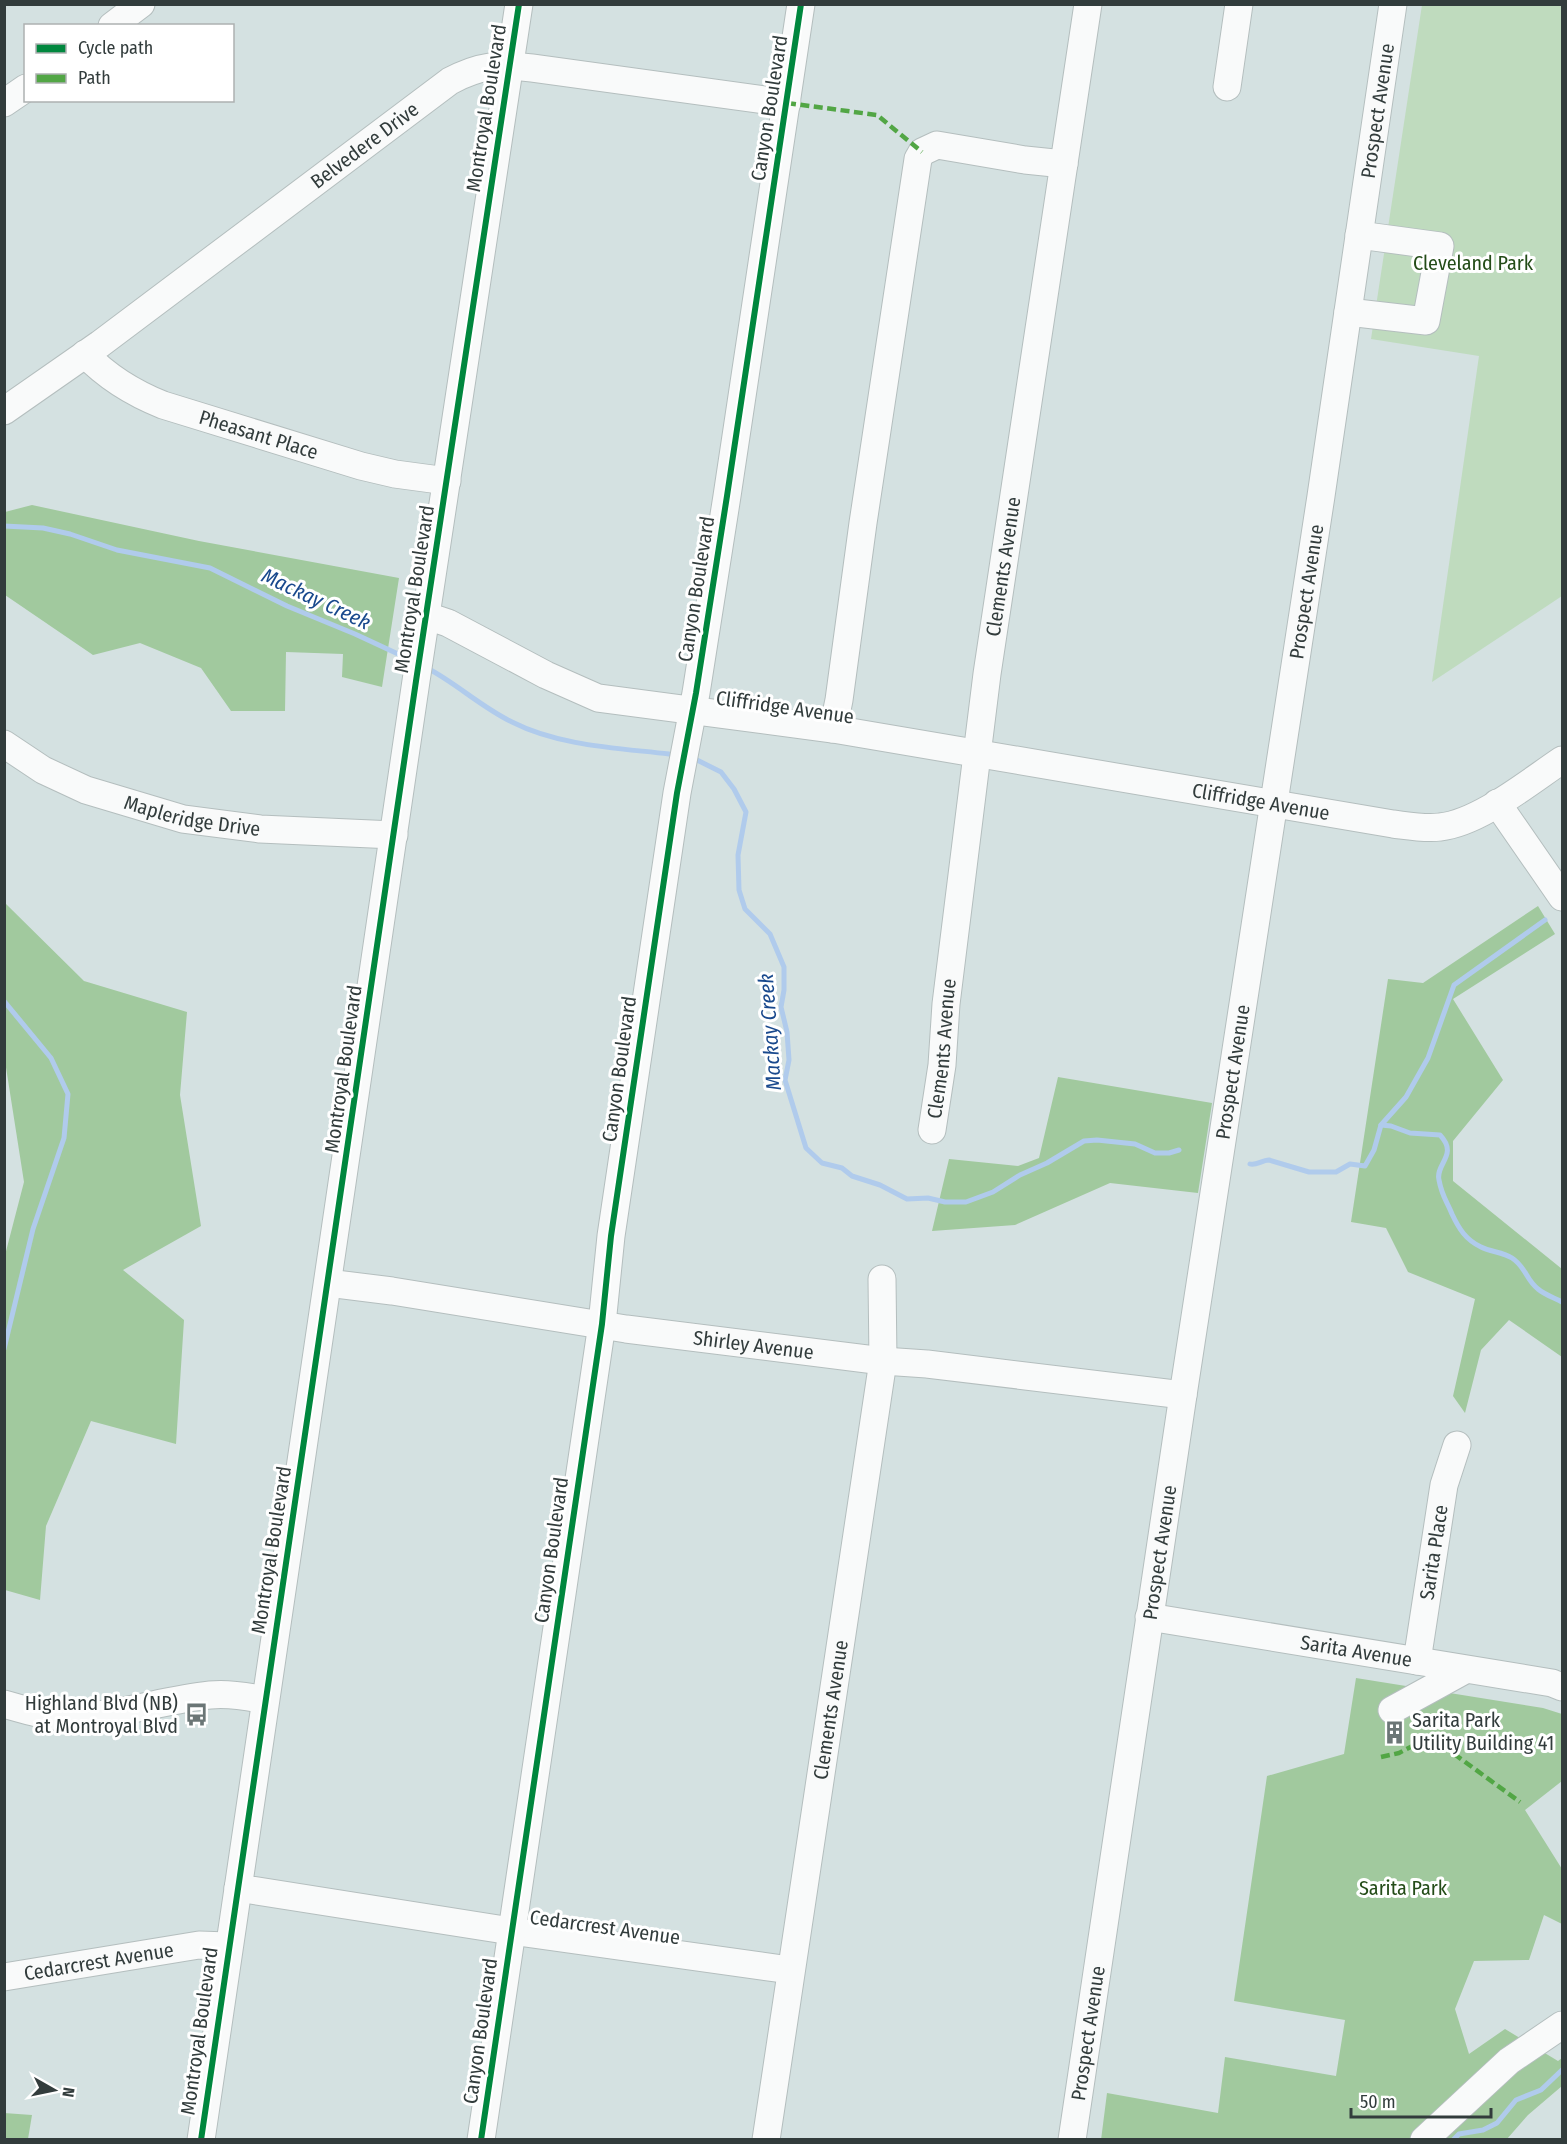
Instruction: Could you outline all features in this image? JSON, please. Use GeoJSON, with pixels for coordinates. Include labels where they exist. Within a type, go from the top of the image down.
{"type":"FeatureCollection","features":[{"type":"Feature","properties":{"kind":"street"},"geometry":{"type":"LineString","coordinates":[[115,24],[141,4]]}},
{"type":"Feature","properties":{"kind":"street","name":"Montroyal Boulevard"},"geometry":{"type":"LineString","coordinates":[[201,2139],[418,669],[519,4]]}},
{"type":"Feature","properties":{"kind":"street","name":"Canyon Boulevard"},"geometry":{"type":"LineString","coordinates":[[481,2139],[602,1324],[613,1224],[676,793],[696,693],[801,4]]}},
{"type":"Feature","properties":{"kind":"street","name":"Clements Avenue"},"geometry":{"type":"LineString","coordinates":[[933,1130],[976,754],[1088,4]]}},
{"type":"Feature","properties":{"kind":"street"},"geometry":{"type":"LineString","coordinates":[[1227,87],[1239,4]]}},
{"type":"Feature","properties":{"kind":"street","name":"Prospect Avenue"},"geometry":{"type":"LineString","coordinates":[[1072,2139],[1182,1395],[1393,4]]}},
{"type":"Feature","properties":{"kind":"street","name":"Belvedere Drive"},"geometry":{"type":"LineString","coordinates":[[4,411],[85,354],[450,81],[481,67],[510,65],[787,103]]}},
{"type":"Feature","properties":{"kind":"street"},"geometry":{"type":"LineString","coordinates":[[4,103],[24,89]]}},
{"type":"Feature","properties":{"kind":"street"},"geometry":{"type":"LineString","coordinates":[[833,729],[908,227],[911,192],[918,159],[922,152],[937,145],[1064,164]]}},
{"type":"Feature","properties":{"kind":"street"},"geometry":{"type":"LineString","coordinates":[[1348,312],[1426,321],[1440,246],[1359,235]]}},
{"type":"Feature","properties":{"kind":"street","name":"Pheasant Place"},"geometry":{"type":"LineString","coordinates":[[85,354],[98,367],[129,389],[163,405],[361,466],[396,474],[447,481]]}},
{"type":"Feature","properties":{"kind":"street","name":"Cliffridge Avenue"},"geometry":{"type":"LineString","coordinates":[[427,616],[448,623],[546,675],[598,698],[833,729],[1393,824],[1438,827],[1461,823],[1497,803],[1563,760]]}},
{"type":"Feature","properties":{"kind":"street","name":"Mapleridge Drive"},"geometry":{"type":"LineString","coordinates":[[4,744],[43,770],[86,790],[183,819],[260,829],[394,835]]}},
{"type":"Feature","properties":{"kind":"street"},"geometry":{"type":"LineString","coordinates":[[1497,803],[1563,897]]}},
{"type":"Feature","properties":{"kind":"street","name":"Clements Avenue"},"geometry":{"type":"LineString","coordinates":[[766,2139],[883,1361],[882,1280]]}},
{"type":"Feature","properties":{"kind":"street","name":"Shirley Avenue"},"geometry":{"type":"LineString","coordinates":[[328,1283],[602,1324],[883,1361],[927,1364],[1182,1395]]}},
{"type":"Feature","properties":{"kind":"street","name":"Sarita Place"},"geometry":{"type":"LineString","coordinates":[[1417,1661],[1444,1485],[1457,1445]]}},
{"type":"Feature","properties":{"kind":"street","name":"Sarita Avenue"},"geometry":{"type":"LineString","coordinates":[[1149,1617],[1563,1687]]}},
{"type":"Feature","properties":{"kind":"street"},"geometry":{"type":"LineString","coordinates":[[1392,1710],[1465,1670]]}},
{"type":"Feature","properties":{"kind":"street"},"geometry":{"type":"LineString","coordinates":[[4,1704],[44,1714],[68,1717],[106,1714],[210,1695],[236,1694],[265,1700]]}},
{"type":"Feature","properties":{"kind":"street","name":"Cedarcrest Avenue"},"geometry":{"type":"LineString","coordinates":[[238,1888],[790,1970]]}},
{"type":"Feature","properties":{"kind":"street","name":"Cedarcrest Avenue"},"geometry":{"type":"LineString","coordinates":[[4,1977],[199,1945],[228,1946]]}},
{"type":"Feature","properties":{"kind":"street"},"geometry":{"type":"LineString","coordinates":[[1424,2139],[1509,2061],[1563,2025]]}},
{"type":"Feature","properties":{"kind":"green space","name":"Cleveland Park"},"geometry":{"type":"Polygon","coordinates":[[[1422,5],[1562,5],[1562,596],[1432,682],[1479,356],[1371,339],[1422,5]]]}},
{"type":"Feature","properties":{"kind":"green space"},"geometry":{"type":"Polygon","coordinates":[[[32,505],[199,541],[399,578],[382,687],[342,677],[343,654],[286,652],[285,711],[231,711],[201,668],[140,643],[93,655],[5,595],[5,512],[32,505]]]}},
{"type":"Feature","properties":{"kind":"green space"},"geometry":{"type":"Polygon","coordinates":[[[5,903],[84,981],[187,1012],[180,1095],[201,1226],[123,1270],[184,1320],[176,1444],[91,1421],[46,1526],[40,1600],[5,1590],[4,1259],[24,1182],[5,1061],[5,903]]]}},
{"type":"Feature","properties":{"kind":"green space"},"geometry":{"type":"Polygon","coordinates":[[[1538,906],[1555,934],[1453,999],[1503,1080],[1453,1141],[1453,1181],[1562,1269],[1562,1357],[1509,1320],[1481,1350],[1465,1413],[1453,1396],[1475,1299],[1408,1272],[1386,1228],[1351,1222],[1388,979],[1423,983],[1538,906]]]}},
{"type":"Feature","properties":{"kind":"green space"},"geometry":{"type":"Polygon","coordinates":[[[1058,1077],[1212,1103],[1198,1193],[1110,1183],[1015,1225],[932,1231],[949,1159],[1018,1166],[1039,1158],[1058,1077]]]}},
{"type":"Feature","properties":{"kind":"green space","name":"Sarita Park"},"geometry":{"type":"Polygon","coordinates":[[[1356,1678],[1543,1708],[1562,1714],[1562,1781],[1525,1810],[1562,1869],[1562,1924],[1544,1915],[1529,1960],[1474,1961],[1455,2009],[1469,2054],[1505,2029],[1558,2061],[1562,2058],[1562,2086],[1528,2115],[1507,2139],[1101,2140],[1107,2093],[1218,2113],[1225,2057],[1336,2076],[1345,2020],[1234,2001],[1267,1776],[1344,1754],[1356,1678]]]}},
{"type":"Feature","properties":{"kind":"green space"},"geometry":{"type":"Polygon","coordinates":[[[4,2113],[32,2115],[28,2139],[5,2139],[4,2113]]]}},
{"type":"Feature","properties":{"kind":"waterway","name":"Mackay Creek"},"geometry":{"type":"LineString","coordinates":[[4,526],[43,528],[70,534],[117,550],[210,568],[287,606],[411,660]]}},
{"type":"Feature","properties":{"kind":"waterway","name":"Mackay Creek"},"geometry":{"type":"LineString","coordinates":[[427,668],[501,716],[530,730],[589,745],[669,754]]}},
{"type":"Feature","properties":{"kind":"waterway","name":"Mackay Creek"},"geometry":{"type":"LineString","coordinates":[[697,760],[721,772],[734,789],[746,812],[738,855],[739,890],[745,909],[770,934],[784,967],[781,1007],[787,1032],[789,1060],[785,1080],[806,1148],[822,1163],[842,1168],[852,1176],[880,1185],[907,1199],[928,1198],[945,1202],[966,1202],[993,1192],[1084,1141],[1135,1144],[1155,1153],[1179,1150]]}},
{"type":"Feature","properties":{"kind":"waterway"},"geometry":{"type":"LineString","coordinates":[[1381,1125],[1406,1097],[1428,1058],[1454,985],[1545,920]]}},
{"type":"Feature","properties":{"kind":"waterway"},"geometry":{"type":"LineString","coordinates":[[4,1001],[51,1058],[68,1094],[64,1138],[33,1229],[4,1349]]}},
{"type":"Feature","properties":{"kind":"waterway","name":"Mackay Creek"},"geometry":{"type":"LineString","coordinates":[[1250,1164],[1269,1160],[1309,1172],[1336,1172],[1350,1164],[1365,1166],[1374,1150],[1381,1125],[1410,1133],[1440,1135],[1447,1148],[1439,1174],[1440,1186],[1460,1229],[1476,1244],[1512,1258],[1538,1289],[1562,1302]]}},
{"type":"Feature","properties":{"kind":"waterway","name":"Mackay Creek"},"geometry":{"type":"LineString","coordinates":[[1453,2140],[1459,2134],[1483,2130],[1497,2123],[1516,2100],[1541,2090],[1562,2070]]}},
{"type":"Feature","properties":{"kind":"marked path"},"geometry":{"type":"LineString","coordinates":[[787,103],[877,115],[922,152]]}},
{"type":"Feature","properties":{"kind":"marked path"},"geometry":{"type":"LineString","coordinates":[[1381,1757],[1399,1753],[1424,1740],[1435,1740],[1520,1802]]}},
{"type":"Feature","properties":{"kind":"cycle path"},"geometry":{"type":"LineString","coordinates":[[201,2140],[416,681],[519,4]]}},
{"type":"Feature","properties":{"kind":"cycle path"},"geometry":{"type":"LineString","coordinates":[[481,2140],[602,1324],[611,1236],[677,793],[696,693],[727,496],[801,4]]}},
{"type":"Feature","properties":{"kind":"place","name":"Highland Blvd (NB) at Montroyal Blvd"},"geometry":{"type":"Point","coordinates":[196,1715]}},
{"type":"Feature","properties":{"kind":"place","name":"Sarita Park Utility Building 41"},"geometry":{"type":"Point","coordinates":[1394,1732]}}]}
